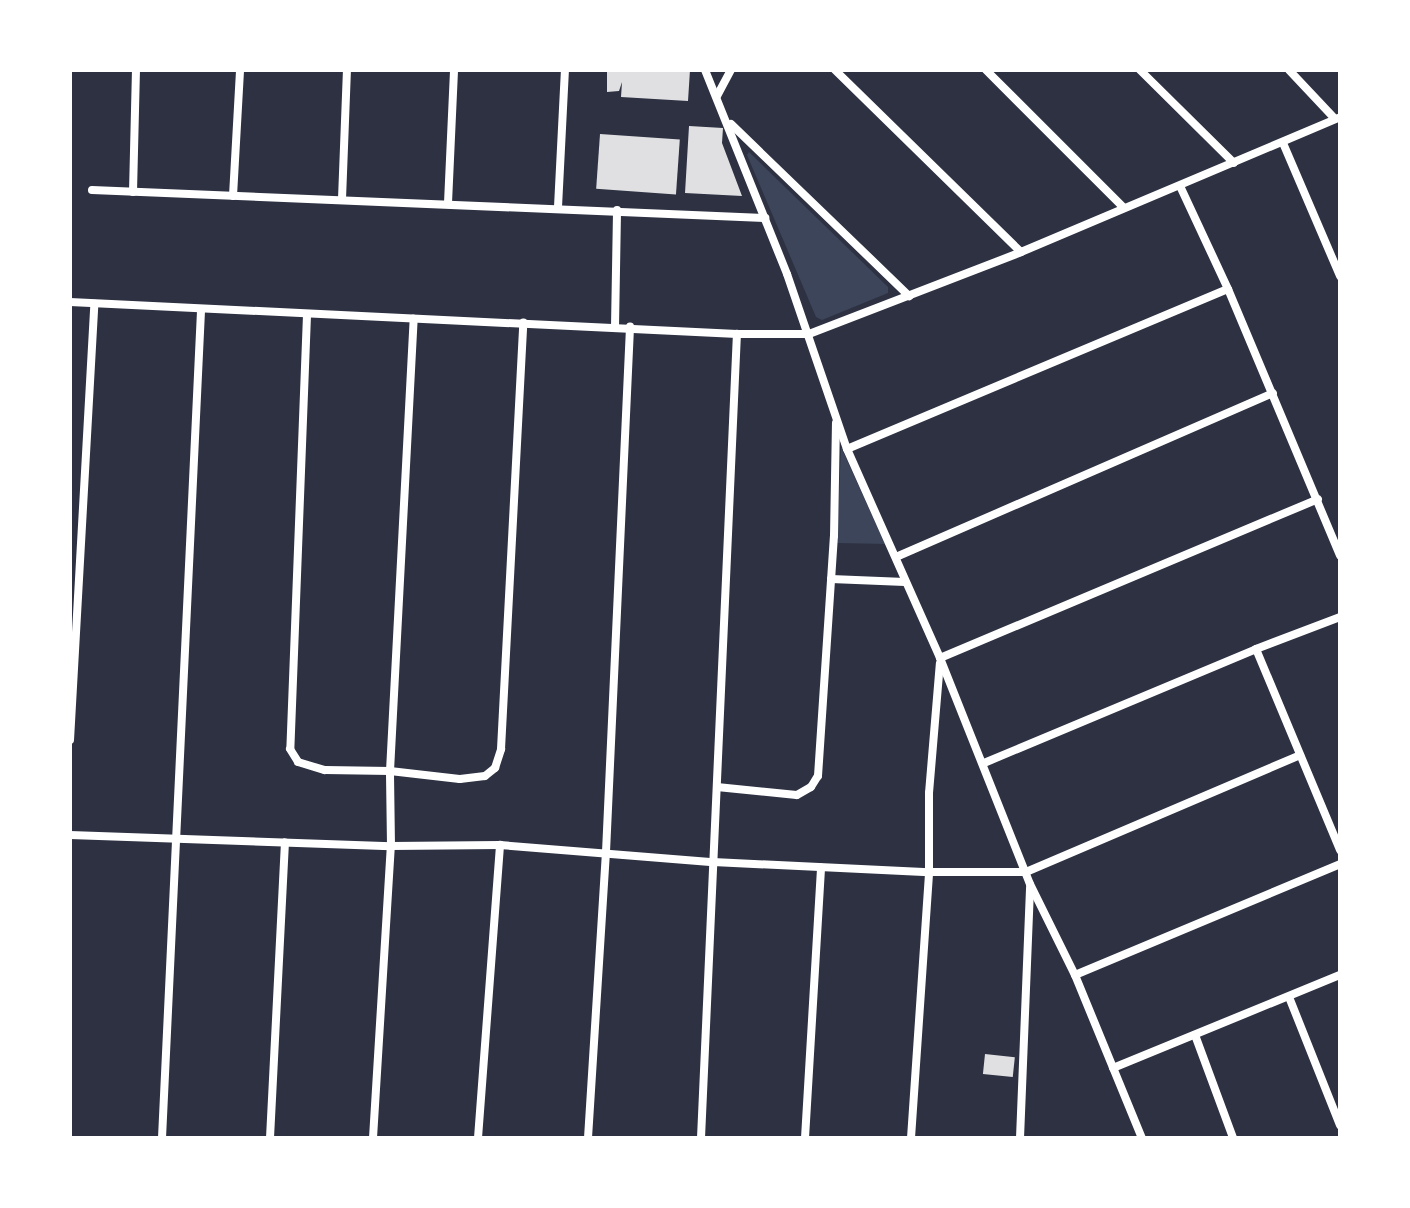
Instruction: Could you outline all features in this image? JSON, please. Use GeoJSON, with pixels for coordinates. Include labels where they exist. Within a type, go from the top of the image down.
{"type":"FeatureCollection","features":[{"type":"Feature","properties":{"kind":"street"},"geometry":{"type":"LineString","coordinates":[[133,192],[136,70]]}},
{"type":"Feature","properties":{"kind":"street"},"geometry":{"type":"LineString","coordinates":[[233,196],[240,70]]}},
{"type":"Feature","properties":{"kind":"street"},"geometry":{"type":"LineString","coordinates":[[342,199],[347,70]]}},
{"type":"Feature","properties":{"kind":"street"},"geometry":{"type":"LineString","coordinates":[[448,203],[454,70]]}},
{"type":"Feature","properties":{"kind":"street"},"geometry":{"type":"LineString","coordinates":[[558,207],[565,70]]}},
{"type":"Feature","properties":{"kind":"street"},"geometry":{"type":"LineString","coordinates":[[705,70],[809,334],[847,449],[940,658],[1030,884],[1075,975],[1142,1138]]}},
{"type":"Feature","properties":{"kind":"street"},"geometry":{"type":"LineString","coordinates":[[717,96],[731,70]]}},
{"type":"Feature","properties":{"kind":"street"},"geometry":{"type":"LineString","coordinates":[[835,70],[1021,252]]}},
{"type":"Feature","properties":{"kind":"street"},"geometry":{"type":"LineString","coordinates":[[986,70],[1124,208]]}},
{"type":"Feature","properties":{"kind":"street"},"geometry":{"type":"LineString","coordinates":[[1140,70],[1234,163]]}},
{"type":"Feature","properties":{"kind":"street"},"geometry":{"type":"LineString","coordinates":[[70,302],[201,311],[630,327],[737,334],[809,334],[1021,252],[1338,118],[1289,70]]}},
{"type":"Feature","properties":{"kind":"street"},"geometry":{"type":"LineString","coordinates":[[727,120],[909,296]]}},
{"type":"Feature","properties":{"kind":"street"},"geometry":{"type":"LineString","coordinates":[[1283,143],[1340,276]]}},
{"type":"Feature","properties":{"kind":"street"},"geometry":{"type":"LineString","coordinates":[[1180,186],[1228,289],[1340,555]]}},
{"type":"Feature","properties":{"kind":"street"},"geometry":{"type":"LineString","coordinates":[[92,190],[765,218]]}},
{"type":"Feature","properties":{"kind":"street"},"geometry":{"type":"LineString","coordinates":[[615,327],[617,210]]}},
{"type":"Feature","properties":{"kind":"street"},"geometry":{"type":"LineString","coordinates":[[847,449],[1228,289]]}},
{"type":"Feature","properties":{"kind":"street"},"geometry":{"type":"LineString","coordinates":[[70,740],[94,304]]}},
{"type":"Feature","properties":{"kind":"street"},"geometry":{"type":"LineString","coordinates":[[162,1138],[179,838],[201,311]]}},
{"type":"Feature","properties":{"kind":"street"},"geometry":{"type":"LineString","coordinates":[[307,315],[290,749],[294,758],[307,767],[476,778],[495,768],[499,757],[523,323]]}},
{"type":"Feature","properties":{"kind":"street"},"geometry":{"type":"LineString","coordinates":[[373,1138],[391,846],[390,771],[414,319]]}},
{"type":"Feature","properties":{"kind":"street"},"geometry":{"type":"LineString","coordinates":[[588,1138],[606,852],[630,327]]}},
{"type":"Feature","properties":{"kind":"street"},"geometry":{"type":"LineString","coordinates":[[701,1138],[737,334]]}},
{"type":"Feature","properties":{"kind":"street"},"geometry":{"type":"LineString","coordinates":[[896,557],[1273,393]]}},
{"type":"Feature","properties":{"kind":"street"},"geometry":{"type":"LineString","coordinates":[[717,787],[797,795],[815,782],[819,766],[831,579],[837,414]]}},
{"type":"Feature","properties":{"kind":"street"},"geometry":{"type":"LineString","coordinates":[[940,658],[1318,499]]}},
{"type":"Feature","properties":{"kind":"street"},"geometry":{"type":"LineString","coordinates":[[831,579],[905,582]]}},
{"type":"Feature","properties":{"kind":"street"},"geometry":{"type":"LineString","coordinates":[[984,763],[1340,617]]}},
{"type":"Feature","properties":{"kind":"street"},"geometry":{"type":"LineString","coordinates":[[1256,649],[1340,850]]}},
{"type":"Feature","properties":{"kind":"street"},"geometry":{"type":"LineString","coordinates":[[911,1138],[929,872],[929,793],[940,658]]}},
{"type":"Feature","properties":{"kind":"street"},"geometry":{"type":"LineString","coordinates":[[70,835],[391,846],[500,845],[713,862],[929,872],[1026,872],[1300,755]]}},
{"type":"Feature","properties":{"kind":"street"},"geometry":{"type":"LineString","coordinates":[[270,1138],[285,842]]}},
{"type":"Feature","properties":{"kind":"street"},"geometry":{"type":"LineString","coordinates":[[478,1138],[500,845]]}},
{"type":"Feature","properties":{"kind":"street"},"geometry":{"type":"LineString","coordinates":[[1075,975],[1340,864]]}},
{"type":"Feature","properties":{"kind":"street"},"geometry":{"type":"LineString","coordinates":[[805,1138],[821,867]]}},
{"type":"Feature","properties":{"kind":"street"},"geometry":{"type":"LineString","coordinates":[[1020,1138],[1030,884]]}},
{"type":"Feature","properties":{"kind":"street"},"geometry":{"type":"LineString","coordinates":[[1113,1068],[1340,975]]}},
{"type":"Feature","properties":{"kind":"street"},"geometry":{"type":"LineString","coordinates":[[1289,997],[1340,1125]]}},
{"type":"Feature","properties":{"kind":"street"},"geometry":{"type":"LineString","coordinates":[[1195,1035],[1233,1138]]}},
{"type":"Feature","properties":{"kind":"shaded area"},"geometry":{"type":"Polygon","coordinates":[[[749,152],[888,287],[888,293],[822,320],[816,317],[747,155],[749,152]]]}},
{"type":"Feature","properties":{"kind":"shaded area"},"geometry":{"type":"Polygon","coordinates":[[[841,447],[885,544],[837,543],[841,447]]]}},
{"type":"Feature","properties":{"kind":"building"},"geometry":{"type":"Polygon","coordinates":[[[607,70],[690,70],[688,101],[621,97],[622,82],[619,91],[607,92],[607,70]]]}},
{"type":"Feature","properties":{"kind":"building"},"geometry":{"type":"Polygon","coordinates":[[[689,126],[723,128],[722,143],[742,196],[685,193],[689,126]]]}},
{"type":"Feature","properties":{"kind":"building"},"geometry":{"type":"Polygon","coordinates":[[[600,134],[680,140],[676,194],[596,189],[600,134]]]}},
{"type":"Feature","properties":{"kind":"building"},"geometry":{"type":"Polygon","coordinates":[[[985,1054],[1015,1057],[1013,1077],[983,1074],[985,1054]]]}}]}
